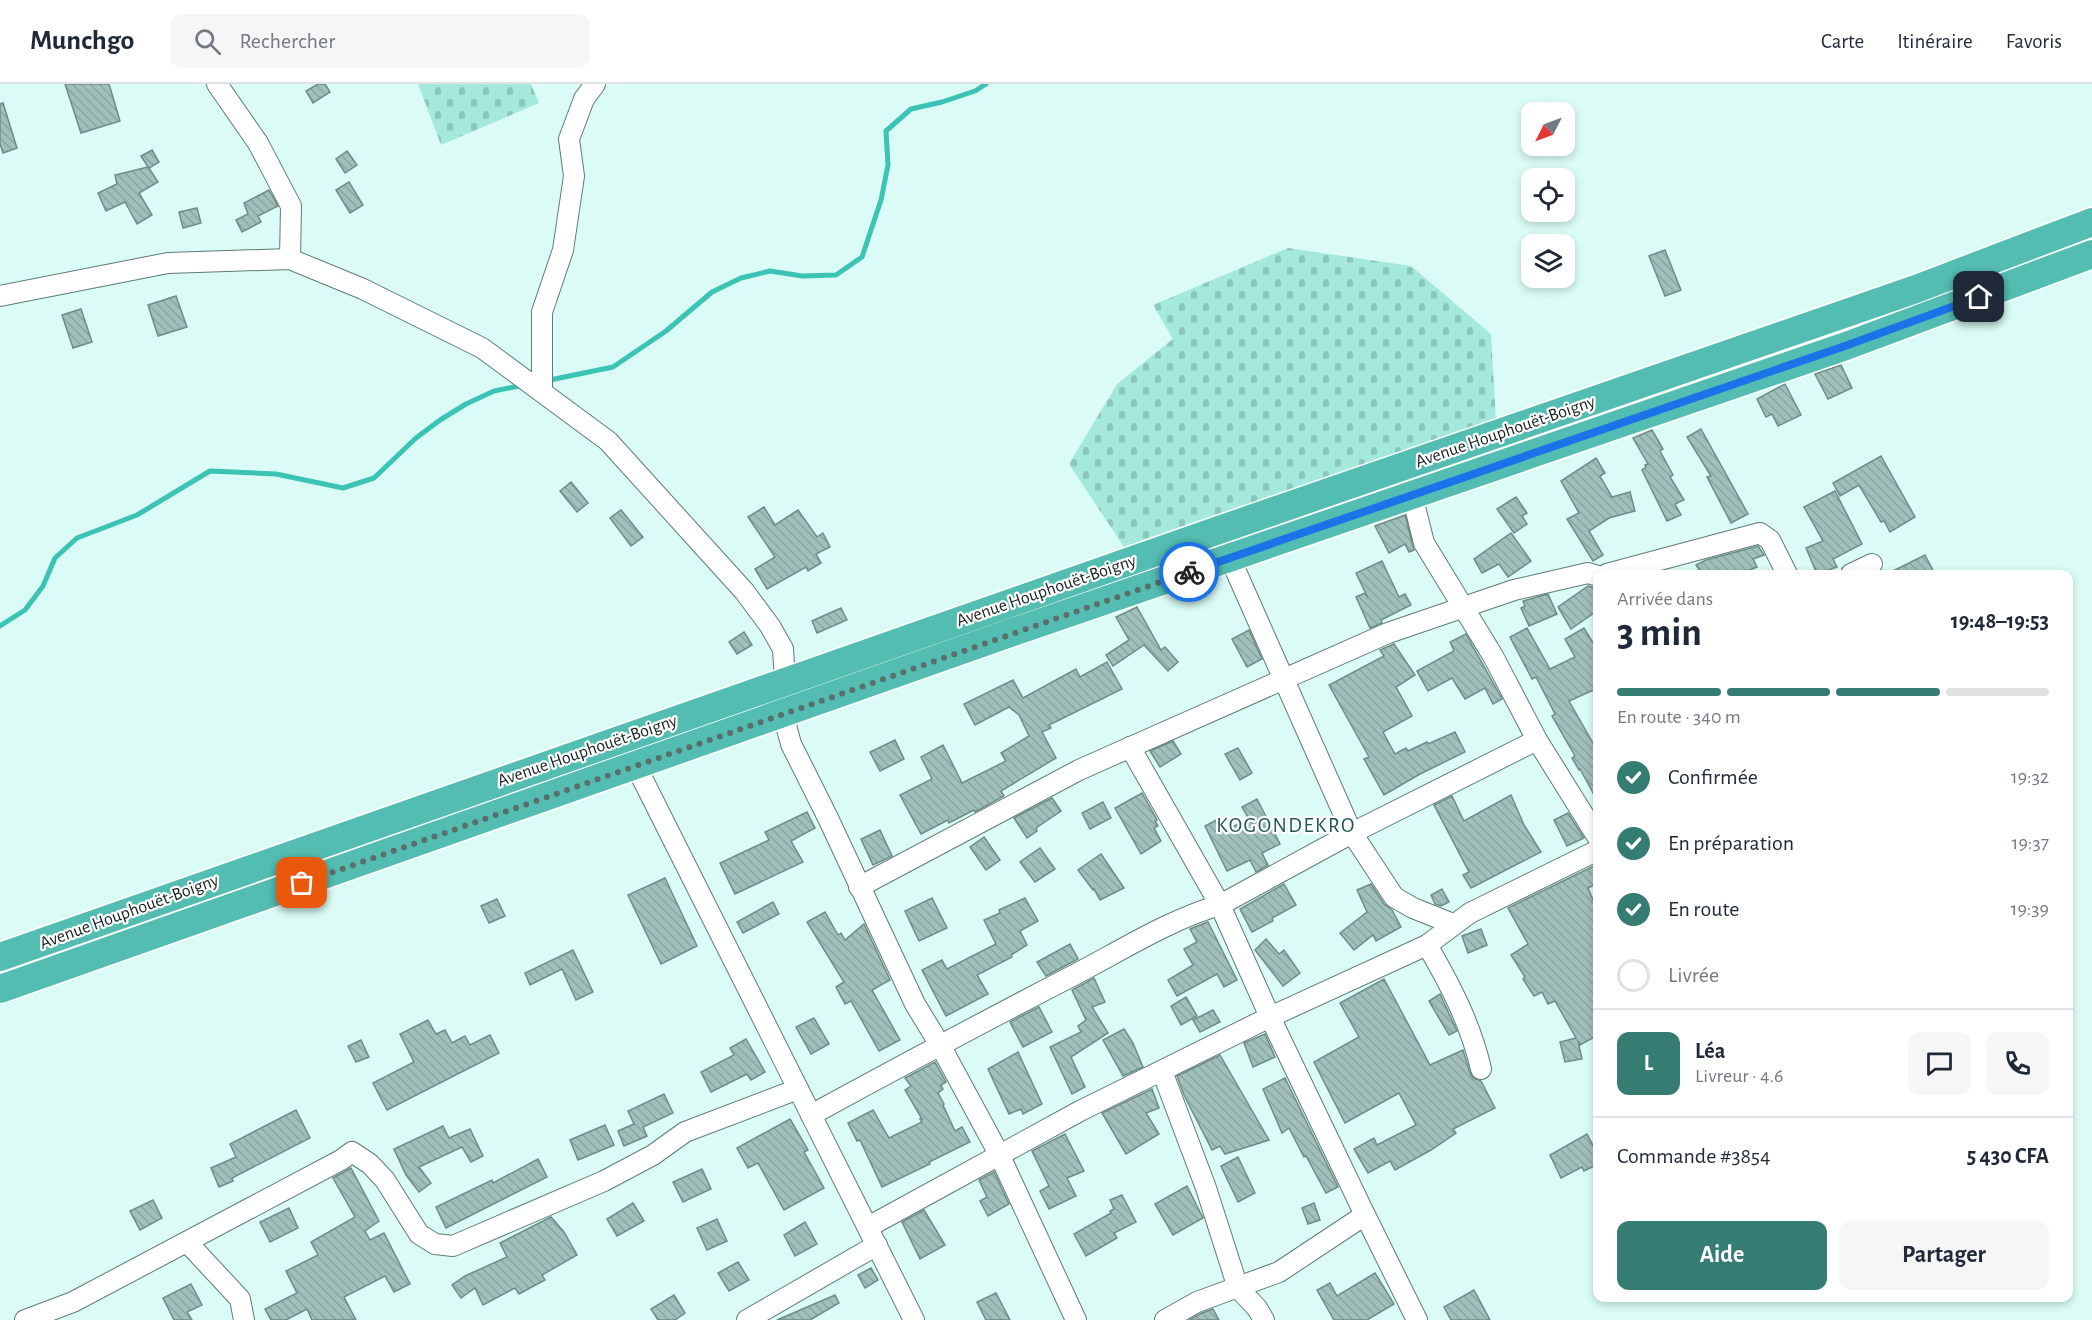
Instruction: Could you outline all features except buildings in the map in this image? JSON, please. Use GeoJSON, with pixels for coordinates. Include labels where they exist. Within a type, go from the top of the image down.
{"type":"FeatureCollection","features":[{"type":"Feature","properties":{"kind":"highway","name":"Avenue Houphouët-Boigny"},"geometry":{"type":"LineString","coordinates":[[0,957],[785,681],[1916,289],[2092,222]]}},
{"type":"Feature","properties":{"kind":"highway","name":"Avenue Houphouët-Boigny"},"geometry":{"type":"LineString","coordinates":[[0,989],[1013,633],[1845,346],[2092,254]]}},
{"type":"Feature","properties":{"kind":"street"},"geometry":{"type":"LineString","coordinates":[[217,84],[258,143],[291,206],[290,259]]}},
{"type":"Feature","properties":{"kind":"street"},"geometry":{"type":"LineString","coordinates":[[542,391],[542,312],[563,250],[574,176],[569,139],[584,99],[595,84]]}},
{"type":"Feature","properties":{"kind":"street"},"geometry":{"type":"LineString","coordinates":[[0,296],[168,263],[290,259],[363,289],[483,348],[608,441],[744,591],[770,626],[783,649],[785,681],[783,714],[791,744],[915,1004],[999,1154],[1076,1320]]}},
{"type":"Feature","properties":{"kind":"street"},"geometry":{"type":"LineString","coordinates":[[1412,495],[1424,543],[1493,656],[1537,740],[1593,830]]}},
{"type":"Feature","properties":{"kind":"street"},"geometry":{"type":"LineString","coordinates":[[1622,570],[1760,533],[1770,540],[1785,570]]}},
{"type":"Feature","properties":{"kind":"street"},"geometry":{"type":"LineString","coordinates":[[1230,558],[1352,833],[1394,897],[1413,908],[1454,924]]}},
{"type":"Feature","properties":{"kind":"street"},"geometry":{"type":"LineString","coordinates":[[1859,570],[1872,564]]}},
{"type":"Feature","properties":{"kind":"street"},"geometry":{"type":"LineString","coordinates":[[859,887],[1079,770],[1388,633],[1464,609],[1514,590],[1588,573],[1593,574]]}},
{"type":"Feature","properties":{"kind":"street"},"geometry":{"type":"LineString","coordinates":[[811,1114],[1197,912],[1220,906],[1352,833],[1537,740]]}},
{"type":"Feature","properties":{"kind":"street"},"geometry":{"type":"LineString","coordinates":[[1130,747],[1220,906],[1270,1017],[1417,1320]]}},
{"type":"Feature","properties":{"kind":"street"},"geometry":{"type":"LineString","coordinates":[[636,766],[914,1320]]}},
{"type":"Feature","properties":{"kind":"street"},"geometry":{"type":"LineString","coordinates":[[747,1320],[999,1154],[1270,1017],[1428,945],[1454,924],[1479,909],[1593,852]]}},
{"type":"Feature","properties":{"kind":"street"},"geometry":{"type":"LineString","coordinates":[[1428,945],[1449,982],[1475,1044],[1481,1069]]}},
{"type":"Feature","properties":{"kind":"street"},"geometry":{"type":"LineString","coordinates":[[1162,1071],[1206,1188],[1238,1288],[1257,1308],[1264,1320]]}},
{"type":"Feature","properties":{"kind":"street"},"geometry":{"type":"LineString","coordinates":[[25,1320],[73,1302],[341,1160],[352,1152],[370,1164],[385,1180],[418,1234],[435,1244],[453,1246],[604,1181],[653,1155],[685,1132],[798,1089]]}},
{"type":"Feature","properties":{"kind":"street"},"geometry":{"type":"LineString","coordinates":[[1165,1320],[1197,1302],[1279,1272],[1365,1215]]}},
{"type":"Feature","properties":{"kind":"street"},"geometry":{"type":"LineString","coordinates":[[187,1242],[240,1299],[244,1320]]}},
{"type":"Feature","properties":{"kind":"green space"},"geometry":{"type":"Polygon","coordinates":[[[418,84],[531,84],[539,103],[441,145],[418,84]]]}},
{"type":"Feature","properties":{"kind":"green space"},"geometry":{"type":"Polygon","coordinates":[[[1288,248],[1411,266],[1491,334],[1496,421],[1124,547],[1069,464],[1117,384],[1173,339],[1153,305],[1288,248]]]}},
{"type":"Feature","properties":{"kind":"waterway"},"geometry":{"type":"LineString","coordinates":[[545,381],[613,367],[666,331],[712,292],[741,278],[770,271],[802,276],[836,275],[862,257],[881,200],[888,165],[886,131],[911,109],[942,102],[975,91],[986,84]]}},
{"type":"Feature","properties":{"kind":"waterway"},"geometry":{"type":"LineString","coordinates":[[0,626],[25,610],[43,586],[55,558],[77,538],[137,515],[210,471],[276,474],[343,488],[374,478],[416,438],[466,404],[494,391],[524,385]]}},
{"type":"Feature","properties":{"kind":"way so far"},"geometry":{"type":"LineString","coordinates":[[302,883],[1189,572]]}},
{"type":"Feature","properties":{"kind":"district","name":"KOGONDEKRO"},"geometry":{"type":"Point","coordinates":[1286,825]}},
{"type":"Feature","properties":{"kind":"route"},"geometry":{"type":"LineString","coordinates":[[1189,572],[1845,346],[1979,297]]}}]}
